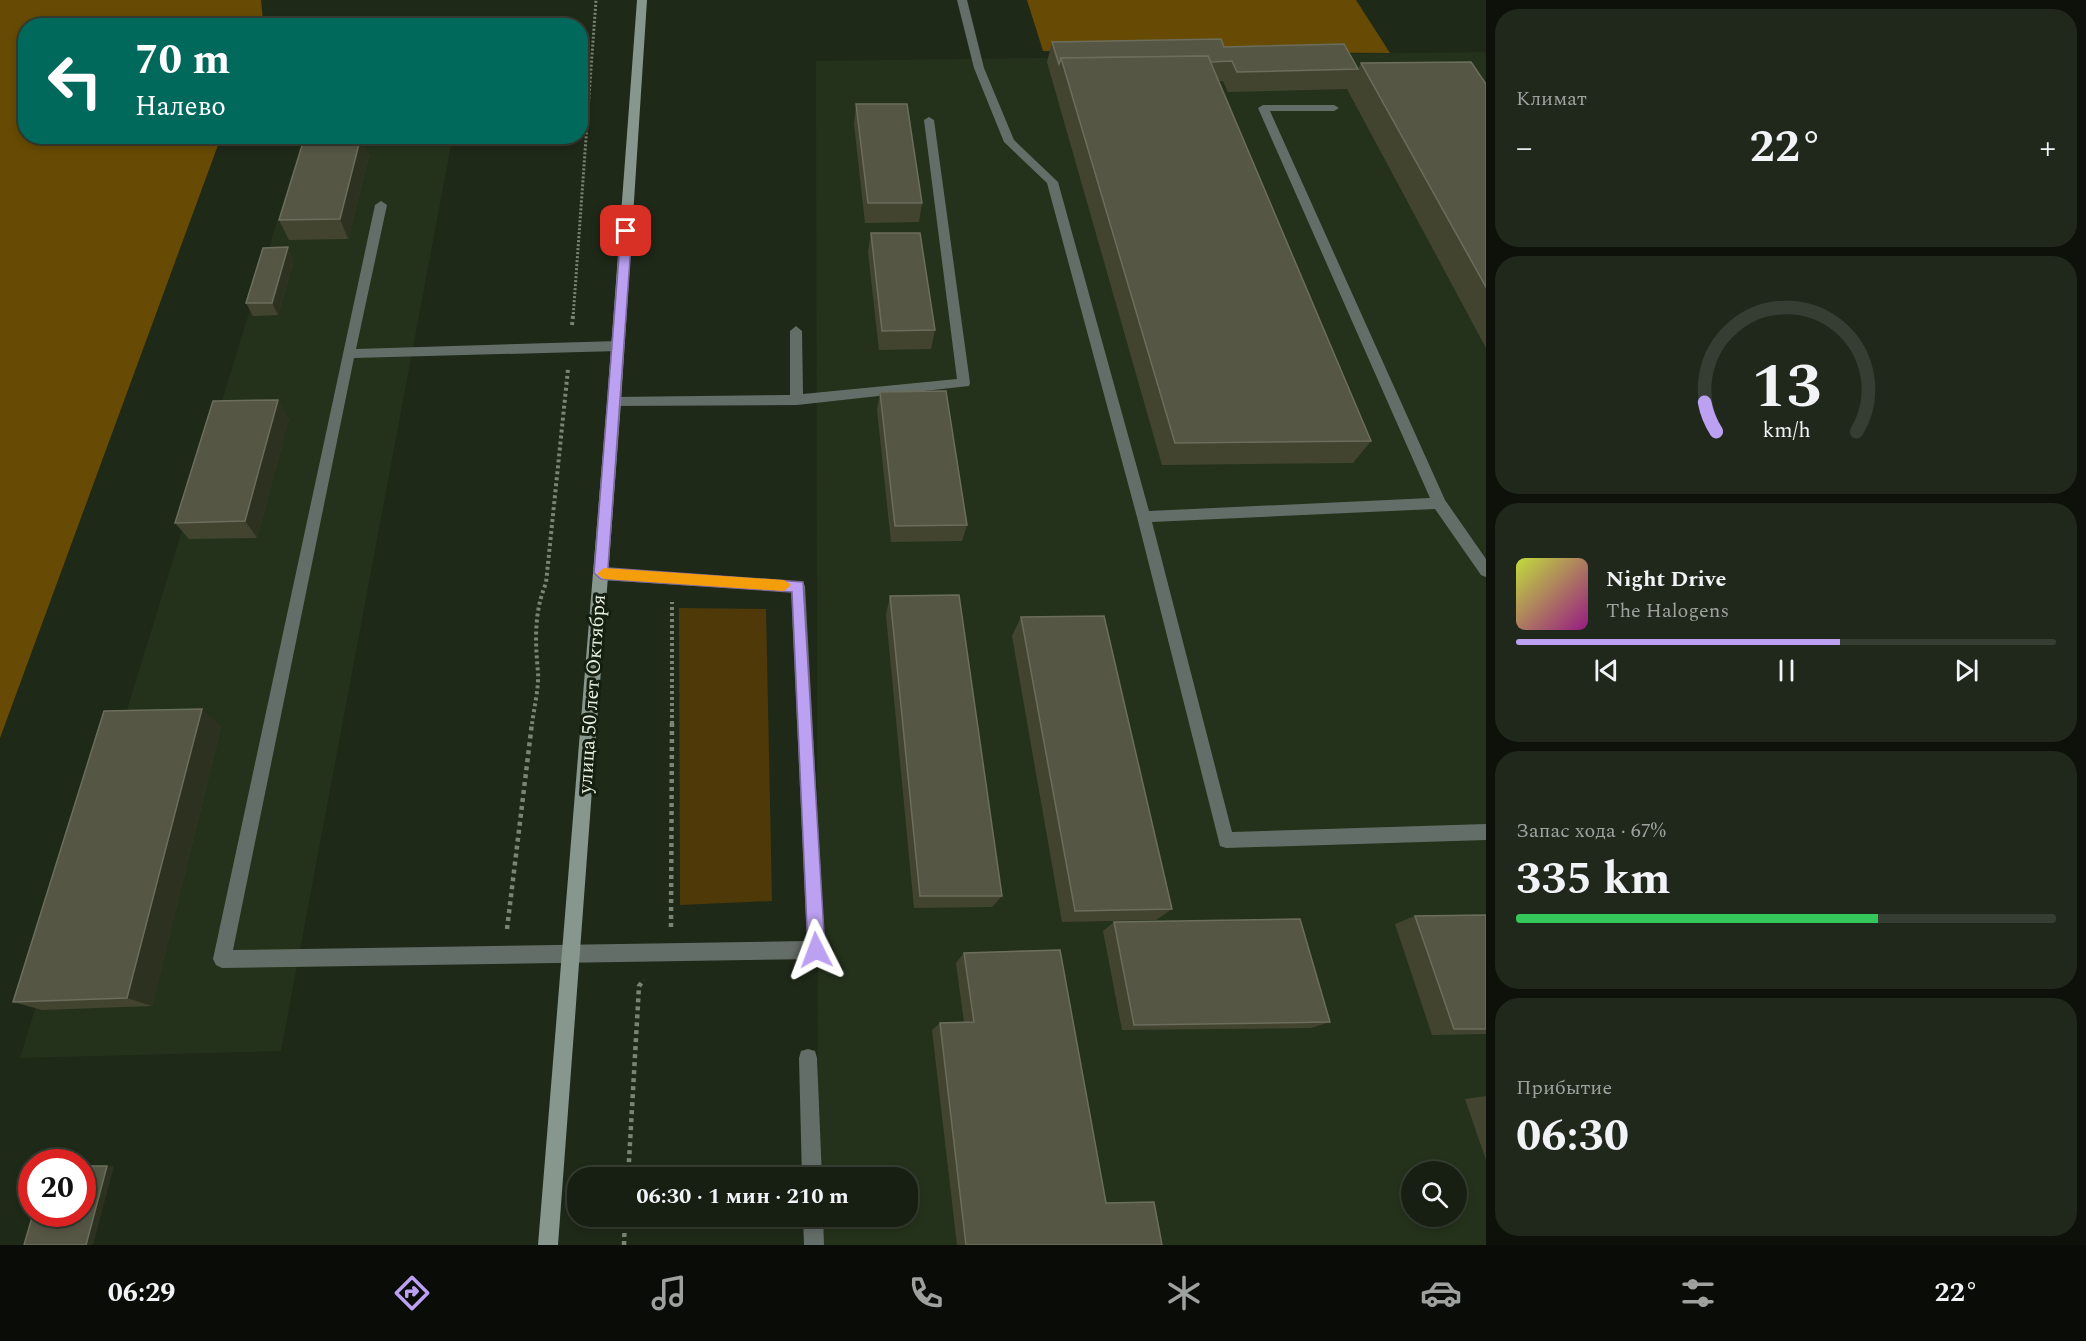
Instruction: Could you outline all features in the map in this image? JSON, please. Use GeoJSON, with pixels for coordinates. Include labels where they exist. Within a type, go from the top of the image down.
{"type":"FeatureCollection","features":[{"type":"Feature","properties":{"kind":"main road","name":"улица 50 лет Октября"},"geometry":{"type":"LineString","coordinates":[[548,1245],[614,402],[642,0]]}},
{"type":"Feature","properties":{"kind":"lane"},"geometry":{"type":"LineString","coordinates":[[962,0],[979,68],[1009,142],[1052,182],[1144,517],[1226,840],[1486,832]]}},
{"type":"Feature","properties":{"kind":"lane"},"geometry":{"type":"LineString","coordinates":[[1334,108],[1263,108],[1439,503],[1486,571]]}},
{"type":"Feature","properties":{"kind":"lane"},"geometry":{"type":"LineString","coordinates":[[614,402],[797,400],[964,383],[928,120]]}},
{"type":"Feature","properties":{"kind":"lane"},"geometry":{"type":"LineString","coordinates":[[381,205],[222,959],[816,950],[798,586],[601,573]]}},
{"type":"Feature","properties":{"kind":"lane"},"geometry":{"type":"LineString","coordinates":[[796,331],[797,400]]}},
{"type":"Feature","properties":{"kind":"lane"},"geometry":{"type":"LineString","coordinates":[[349,354],[618,346]]}},
{"type":"Feature","properties":{"kind":"lane"},"geometry":{"type":"LineString","coordinates":[[1144,517],[1439,503]]}},
{"type":"Feature","properties":{"kind":"lane"},"geometry":{"type":"LineString","coordinates":[[808,1058],[812,1167]]}},
{"type":"Feature","properties":{"kind":"lane"},"geometry":{"type":"LineString","coordinates":[[813,1227],[814,1245]]}},
{"type":"Feature","properties":{"kind":"path"},"geometry":{"type":"LineString","coordinates":[[588,111],[596,0]]}},
{"type":"Feature","properties":{"kind":"path"},"geometry":{"type":"LineString","coordinates":[[504,954],[538,673],[534,662],[540,594],[546,584],[571,348],[586,144]]}},
{"type":"Feature","properties":{"kind":"path"},"geometry":{"type":"LineString","coordinates":[[629,1167],[639,986],[671,951],[672,578]]}},
{"type":"Feature","properties":{"kind":"path"},"geometry":{"type":"LineString","coordinates":[[624,1245],[625,1227]]}},
{"type":"Feature","properties":{"kind":"shaded area"},"geometry":{"type":"Polygon","coordinates":[[[0,0],[261,0],[263,18],[18,18],[18,144],[218,144],[0,738],[0,0]]]}},
{"type":"Feature","properties":{"kind":"shaded area"},"geometry":{"type":"Polygon","coordinates":[[[1027,0],[1356,0],[1390,53],[1043,51],[1027,0]]]}},
{"type":"Feature","properties":{"kind":"shaded area"},"geometry":{"type":"Polygon","coordinates":[[[1486,52],[1486,1245],[818,1245],[818,1227],[918,1227],[918,1167],[818,1167],[816,61],[1486,52]]]}},
{"type":"Feature","properties":{"kind":"shaded area"},"geometry":{"type":"Polygon","coordinates":[[[451,145],[281,1051],[20,1058],[300,147],[451,145]]]}},
{"type":"Feature","properties":{"kind":"shaded area"},"geometry":{"type":"Polygon","coordinates":[[[679,608],[766,609],[772,901],[680,905],[679,608]]]}},
{"type":"Feature","properties":{"kind":"building"},"geometry":{"type":"Polygon","coordinates":[[[1221,39],[1224,47],[1344,44],[1358,69],[1237,72],[1232,61],[1211,62],[1208,56],[1061,58],[1059,64],[1052,42],[1221,39]]]}},
{"type":"Feature","properties":{"kind":"building"},"geometry":{"type":"Polygon","coordinates":[[[1208,56],[1371,441],[1175,443],[1061,58],[1208,56]]]}},
{"type":"Feature","properties":{"kind":"building"},"geometry":{"type":"Polygon","coordinates":[[[1471,62],[1486,84],[1486,287],[1361,63],[1471,62]]]}},
{"type":"Feature","properties":{"kind":"building"},"geometry":{"type":"Polygon","coordinates":[[[856,104],[907,104],[922,203],[868,203],[856,104]]]}},
{"type":"Feature","properties":{"kind":"building"},"geometry":{"type":"Polygon","coordinates":[[[303,144],[359,144],[340,219],[279,220],[303,144]]]}},
{"type":"Feature","properties":{"kind":"building"},"geometry":{"type":"Polygon","coordinates":[[[871,233],[920,233],[935,330],[882,331],[871,233]]]}},
{"type":"Feature","properties":{"kind":"building"},"geometry":{"type":"Polygon","coordinates":[[[288,247],[272,303],[246,303],[263,248],[288,247]]]}},
{"type":"Feature","properties":{"kind":"building"},"geometry":{"type":"Polygon","coordinates":[[[946,391],[967,525],[895,526],[880,392],[946,391]]]}},
{"type":"Feature","properties":{"kind":"building"},"geometry":{"type":"Polygon","coordinates":[[[278,400],[245,521],[175,523],[213,401],[278,400]]]}},
{"type":"Feature","properties":{"kind":"building"},"geometry":{"type":"Polygon","coordinates":[[[959,595],[1002,896],[920,896],[890,596],[959,595]]]}},
{"type":"Feature","properties":{"kind":"building"},"geometry":{"type":"Polygon","coordinates":[[[1104,616],[1172,909],[1075,911],[1021,617],[1104,616]]]}},
{"type":"Feature","properties":{"kind":"building"},"geometry":{"type":"Polygon","coordinates":[[[202,709],[127,998],[13,1002],[104,711],[202,709]]]}},
{"type":"Feature","properties":{"kind":"building"},"geometry":{"type":"Polygon","coordinates":[[[1486,915],[1486,1029],[1454,1029],[1415,916],[1486,915]]]}},
{"type":"Feature","properties":{"kind":"building"},"geometry":{"type":"Polygon","coordinates":[[[1300,919],[1330,1022],[1134,1025],[1114,922],[1300,919]]]}},
{"type":"Feature","properties":{"kind":"building"},"geometry":{"type":"Polygon","coordinates":[[[1060,950],[1106,1203],[1154,1202],[1162,1245],[966,1245],[940,1023],[974,1022],[964,953],[1060,950]]]}},
{"type":"Feature","properties":{"kind":"building"},"geometry":{"type":"Polygon","coordinates":[[[96,1166],[107,1166],[96,1207],[96,1166]]]}},
{"type":"Feature","properties":{"kind":"building"},"geometry":{"type":"Polygon","coordinates":[[[29,1227],[91,1227],[86,1245],[24,1245],[29,1227]]]}},
{"type":"Feature","properties":{"kind":"slow traffic"},"geometry":{"type":"LineString","coordinates":[[604,574],[784,585]]}},
{"type":"Feature","properties":{"kind":"route"},"geometry":{"type":"LineString","coordinates":[[626,231],[601,573],[798,586],[816,950]]}}]}
